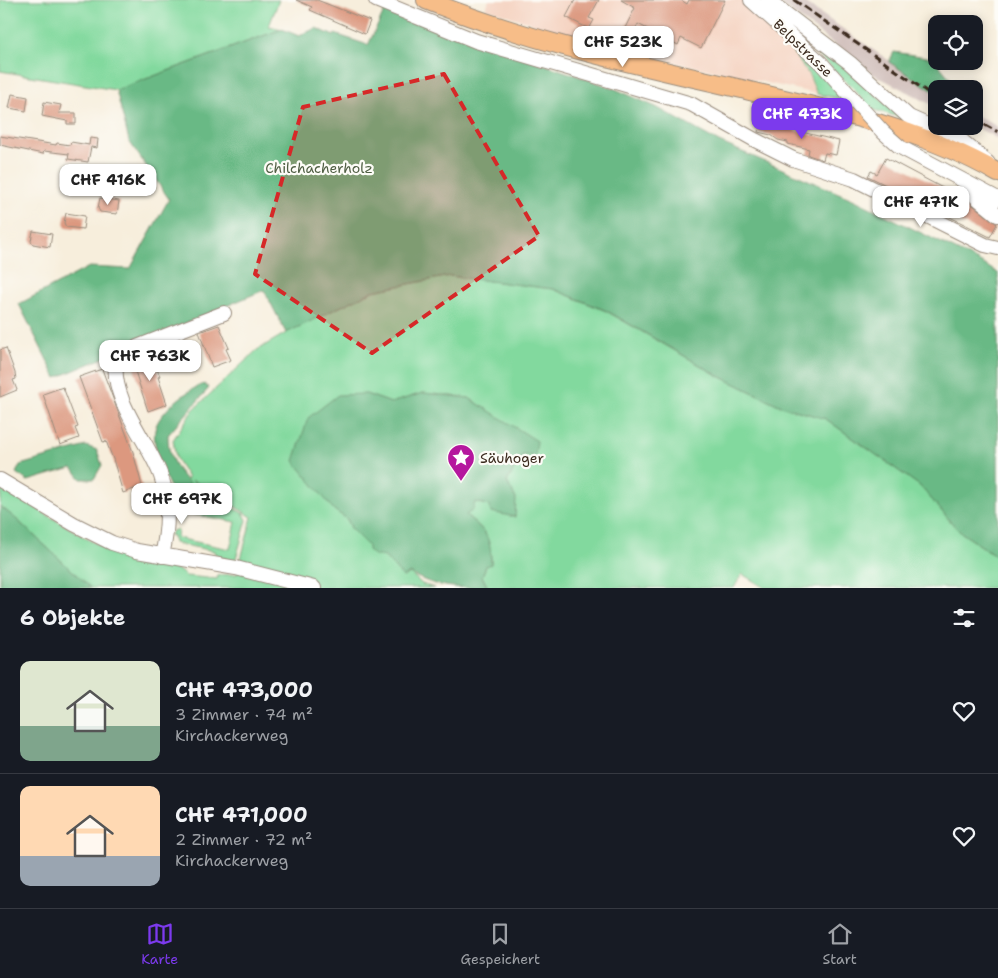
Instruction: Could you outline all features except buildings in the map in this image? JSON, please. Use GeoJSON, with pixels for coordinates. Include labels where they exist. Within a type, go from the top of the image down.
{"type":"FeatureCollection","features":[{"type":"Feature","properties":{"kind":"main road"},"geometry":{"type":"LineString","coordinates":[[426,0],[594,55],[868,119],[939,143],[998,172]]}},
{"type":"Feature","properties":{"kind":"street"},"geometry":{"type":"LineString","coordinates":[[376,0],[476,41],[691,104],[755,140],[794,159],[854,179],[985,245],[998,248]]}},
{"type":"Feature","properties":{"kind":"street","name":"Belpstrasse"},"geometry":{"type":"LineString","coordinates":[[751,0],[802,45],[883,132],[900,147],[998,199]]}},
{"type":"Feature","properties":{"kind":"street","name":"Belpstrasse"},"geometry":{"type":"LineString","coordinates":[[768,0],[850,63],[909,117],[961,140],[998,172]]}},
{"type":"Feature","properties":{"kind":"street"},"geometry":{"type":"LineString","coordinates":[[971,185],[976,197],[998,215]]}},
{"type":"Feature","properties":{"kind":"street"},"geometry":{"type":"LineString","coordinates":[[162,556],[168,517],[166,493],[161,476],[128,412],[118,385],[116,363],[137,347],[224,312]]}},
{"type":"Feature","properties":{"kind":"street"},"geometry":{"type":"LineString","coordinates":[[0,480],[74,524],[112,543],[162,556],[236,568],[314,588]]}},
{"type":"Feature","properties":{"kind":"highlighted area"},"geometry":{"type":"Polygon","coordinates":[[[444,74],[539,236],[372,353],[255,274],[303,107],[444,74]]]}},
{"type":"Feature","properties":{"kind":"shaded area"},"geometry":{"type":"Polygon","coordinates":[[[489,0],[746,0],[775,28],[809,75],[817,94],[605,47],[485,8],[489,0]]]}},
{"type":"Feature","properties":{"kind":"shaded area"},"geometry":{"type":"Polygon","coordinates":[[[776,0],[801,0],[928,87],[928,103],[873,74],[776,0]]]}},
{"type":"Feature","properties":{"kind":"shaded area"},"geometry":{"type":"Polygon","coordinates":[[[983,119],[998,127],[998,139],[983,131],[983,119]]]}},
{"type":"Feature","properties":{"kind":"green space"},"geometry":{"type":"Polygon","coordinates":[[[0,0],[279,0],[269,26],[282,29],[116,90],[0,71],[0,0]]]}},
{"type":"Feature","properties":{"kind":"green space","name":"Chilchacherholz"},"geometry":{"type":"Polygon","coordinates":[[[385,10],[613,88],[656,107],[719,142],[855,200],[978,261],[998,273],[998,557],[959,531],[920,486],[826,419],[781,406],[719,376],[607,311],[553,289],[450,276],[373,291],[286,333],[264,290],[56,378],[19,304],[89,267],[130,269],[169,199],[129,141],[116,90],[282,29],[299,36],[316,28],[334,36],[335,34],[368,45],[385,10]]]}},
{"type":"Feature","properties":{"kind":"green space"},"geometry":{"type":"Polygon","coordinates":[[[786,19],[812,38],[902,118],[871,109],[854,89],[785,23],[786,19]]]}},
{"type":"Feature","properties":{"kind":"green space"},"geometry":{"type":"Polygon","coordinates":[[[775,28],[789,39],[848,100],[817,94],[809,75],[775,28]]]}},
{"type":"Feature","properties":{"kind":"green space"},"geometry":{"type":"Polygon","coordinates":[[[894,52],[928,57],[928,70],[943,70],[951,80],[928,80],[928,88],[889,62],[894,52]]]}},
{"type":"Feature","properties":{"kind":"green space"},"geometry":{"type":"Polygon","coordinates":[[[450,276],[553,289],[606,311],[719,376],[781,406],[826,419],[920,486],[959,531],[998,557],[998,588],[765,588],[742,574],[734,588],[488,588],[482,576],[486,566],[491,564],[490,547],[486,535],[466,515],[474,502],[488,505],[516,499],[507,482],[522,455],[493,414],[469,398],[423,393],[391,403],[366,394],[334,510],[347,519],[352,530],[385,557],[403,577],[410,573],[422,584],[434,588],[91,588],[0,506],[2,488],[91,541],[127,559],[177,569],[186,576],[217,579],[218,575],[237,574],[252,517],[192,480],[209,495],[244,514],[247,520],[236,558],[233,562],[215,554],[214,551],[174,543],[173,536],[170,535],[172,531],[178,529],[177,538],[230,549],[236,522],[185,513],[183,520],[179,522],[172,514],[171,504],[188,478],[176,458],[173,440],[193,410],[257,350],[286,333],[373,291],[450,276]]]}},
{"type":"Feature","properties":{"kind":"green space"},"geometry":{"type":"Polygon","coordinates":[[[204,384],[209,388],[168,435],[170,453],[176,467],[197,493],[197,499],[187,503],[179,502],[165,476],[157,455],[155,444],[156,426],[164,413],[176,401],[191,390],[204,384]]]}},
{"type":"Feature","properties":{"kind":"green space"},"geometry":{"type":"Polygon","coordinates":[[[423,393],[469,398],[537,441],[535,456],[522,455],[507,482],[516,499],[515,517],[491,512],[488,505],[475,502],[473,510],[466,515],[486,535],[490,547],[491,564],[486,566],[482,576],[488,588],[446,586],[428,582],[410,573],[403,577],[385,557],[373,555],[368,550],[368,546],[352,530],[347,519],[334,510],[294,461],[308,418],[338,395],[366,394],[391,403],[423,393]]]}},
{"type":"Feature","properties":{"kind":"green space"},"geometry":{"type":"Polygon","coordinates":[[[86,446],[97,450],[102,465],[94,479],[81,479],[72,468],[28,481],[16,473],[20,465],[86,446]]]}},
{"type":"Feature","properties":{"kind":"green space"},"geometry":{"type":"Polygon","coordinates":[[[0,506],[15,518],[91,588],[0,588],[0,506]]]}},
{"type":"Feature","properties":{"kind":"railway"},"geometry":{"type":"LineString","coordinates":[[794,0],[928,92]]}},
{"type":"Feature","properties":{"kind":"railway"},"geometry":{"type":"LineString","coordinates":[[983,124],[998,132]]}},
{"type":"Feature","properties":{"kind":"place","name":"Säuhoger"},"geometry":{"type":"Point","coordinates":[461,482]}}]}
